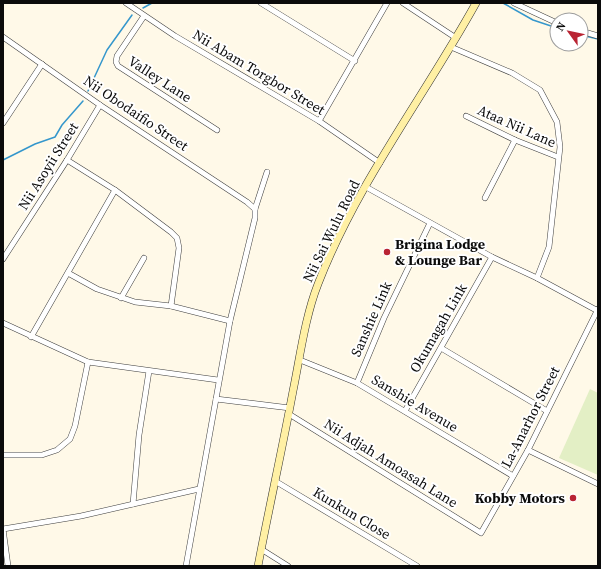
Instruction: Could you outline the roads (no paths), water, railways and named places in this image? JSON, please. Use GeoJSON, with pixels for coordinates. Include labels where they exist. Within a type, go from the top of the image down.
{"type":"FeatureCollection","features":[{"type":"Feature","properties":{"kind":"street","name":"Nii Abam Torgbor Street"},"geometry":{"type":"LineString","coordinates":[[126,3],[144,16],[319,121],[380,162]]}},
{"type":"Feature","properties":{"kind":"street"},"geometry":{"type":"LineString","coordinates":[[261,3],[355,61]]}},
{"type":"Feature","properties":{"kind":"street"},"geometry":{"type":"LineString","coordinates":[[319,121],[355,61],[386,3]]}},
{"type":"Feature","properties":{"kind":"street"},"geometry":{"type":"LineString","coordinates":[[403,3],[456,38]]}},
{"type":"Feature","properties":{"kind":"street","name":"Nii Sai Wulu Road"},"geometry":{"type":"LineString","coordinates":[[258,566],[274,481],[317,286],[326,264],[380,162],[411,108],[451,47],[476,3]]}},
{"type":"Feature","properties":{"kind":"street"},"geometry":{"type":"LineString","coordinates":[[514,3],[549,19]]}},
{"type":"Feature","properties":{"kind":"street","name":"Valley Lane"},"geometry":{"type":"LineString","coordinates":[[144,16],[117,56],[116,62],[118,66],[217,130]]}},
{"type":"Feature","properties":{"kind":"street","name":"Nii Obodaifio Street"},"geometry":{"type":"LineString","coordinates":[[3,37],[100,105],[247,202],[255,210]]}},
{"type":"Feature","properties":{"kind":"street"},"geometry":{"type":"LineString","coordinates":[[451,47],[512,73],[540,90],[557,122],[560,147],[549,247],[537,278]]}},
{"type":"Feature","properties":{"kind":"street"},"geometry":{"type":"LineString","coordinates":[[3,122],[42,64]]}},
{"type":"Feature","properties":{"kind":"street","name":"Nii Asoyii Street"},"geometry":{"type":"LineString","coordinates":[[3,259],[68,160],[100,105]]}},
{"type":"Feature","properties":{"kind":"street","name":"Ataa Nii Lane"},"geometry":{"type":"LineString","coordinates":[[466,116],[515,140],[558,158]]}},
{"type":"Feature","properties":{"kind":"street"},"geometry":{"type":"LineString","coordinates":[[484,198],[515,140]]}},
{"type":"Feature","properties":{"kind":"street"},"geometry":{"type":"LineString","coordinates":[[68,160],[115,190],[177,238],[179,248],[170,306]]}},
{"type":"Feature","properties":{"kind":"street"},"geometry":{"type":"LineString","coordinates":[[186,566],[216,399],[218,380],[230,320],[255,218],[255,210],[267,172]]}},
{"type":"Feature","properties":{"kind":"street"},"geometry":{"type":"LineString","coordinates":[[366,187],[492,257],[537,278],[598,310]]}},
{"type":"Feature","properties":{"kind":"street"},"geometry":{"type":"LineString","coordinates":[[31,337],[115,190]]}},
{"type":"Feature","properties":{"kind":"street","name":"Sanshie Link"},"geometry":{"type":"LineString","coordinates":[[357,383],[384,318],[430,223]]}},
{"type":"Feature","properties":{"kind":"street","name":"Okumagah Link"},"geometry":{"type":"LineString","coordinates":[[405,411],[492,257]]}},
{"type":"Feature","properties":{"kind":"street"},"geometry":{"type":"LineString","coordinates":[[121,298],[144,258]]}},
{"type":"Feature","properties":{"kind":"street"},"geometry":{"type":"LineString","coordinates":[[68,274],[97,289],[135,302],[170,306],[230,320]]}},
{"type":"Feature","properties":{"kind":"street","name":"La-Anarhor Street"},"geometry":{"type":"LineString","coordinates":[[481,533],[528,450],[598,310]]}},
{"type":"Feature","properties":{"kind":"street"},"geometry":{"type":"LineString","coordinates":[[3,323],[88,362],[149,372],[218,380]]}},
{"type":"Feature","properties":{"kind":"street"},"geometry":{"type":"LineString","coordinates":[[441,348],[547,412]]}},
{"type":"Feature","properties":{"kind":"street","name":"Sanshie Avenue"},"geometry":{"type":"LineString","coordinates":[[300,360],[357,383],[513,476]]}},
{"type":"Feature","properties":{"kind":"street"},"geometry":{"type":"LineString","coordinates":[[3,455],[42,455],[57,450],[70,439],[75,426],[88,362]]}},
{"type":"Feature","properties":{"kind":"street"},"geometry":{"type":"LineString","coordinates":[[133,504],[139,435],[149,372]]}},
{"type":"Feature","properties":{"kind":"street"},"geometry":{"type":"LineString","coordinates":[[216,399],[289,411]]}},
{"type":"Feature","properties":{"kind":"street","name":"Nii Adjah Amoasah Lane"},"geometry":{"type":"LineString","coordinates":[[289,411],[481,533]]}},
{"type":"Feature","properties":{"kind":"street"},"geometry":{"type":"LineString","coordinates":[[528,450],[598,484]]}},
{"type":"Feature","properties":{"kind":"street","name":"Kunkun Close"},"geometry":{"type":"LineString","coordinates":[[274,481],[417,566]]}},
{"type":"Feature","properties":{"kind":"street"},"geometry":{"type":"LineString","coordinates":[[8,566],[3,529],[82,516],[199,489]]}},
{"type":"Feature","properties":{"kind":"street"},"geometry":{"type":"LineString","coordinates":[[261,549],[288,566]]}},
{"type":"Feature","properties":{"kind":"waterway"},"geometry":{"type":"LineString","coordinates":[[143,8],[152,3]]}},
{"type":"Feature","properties":{"kind":"waterway"},"geometry":{"type":"LineString","coordinates":[[503,3],[533,20],[549,25]]}},
{"type":"Feature","properties":{"kind":"waterway"},"geometry":{"type":"LineString","coordinates":[[88,91],[107,50],[132,15]]}},
{"type":"Feature","properties":{"kind":"waterway"},"geometry":{"type":"LineString","coordinates":[[589,37],[598,39]]}},
{"type":"Feature","properties":{"kind":"waterway"},"geometry":{"type":"LineString","coordinates":[[3,160],[35,144],[55,137],[62,125],[83,101]]}},
{"type":"Feature","properties":{"kind":"place","name":"Brigina Lodge & Lounge Bar"},"geometry":{"type":"Point","coordinates":[387,252]}},
{"type":"Feature","properties":{"kind":"place","name":"Kobby Motors"},"geometry":{"type":"Point","coordinates":[573,498]}}]}
